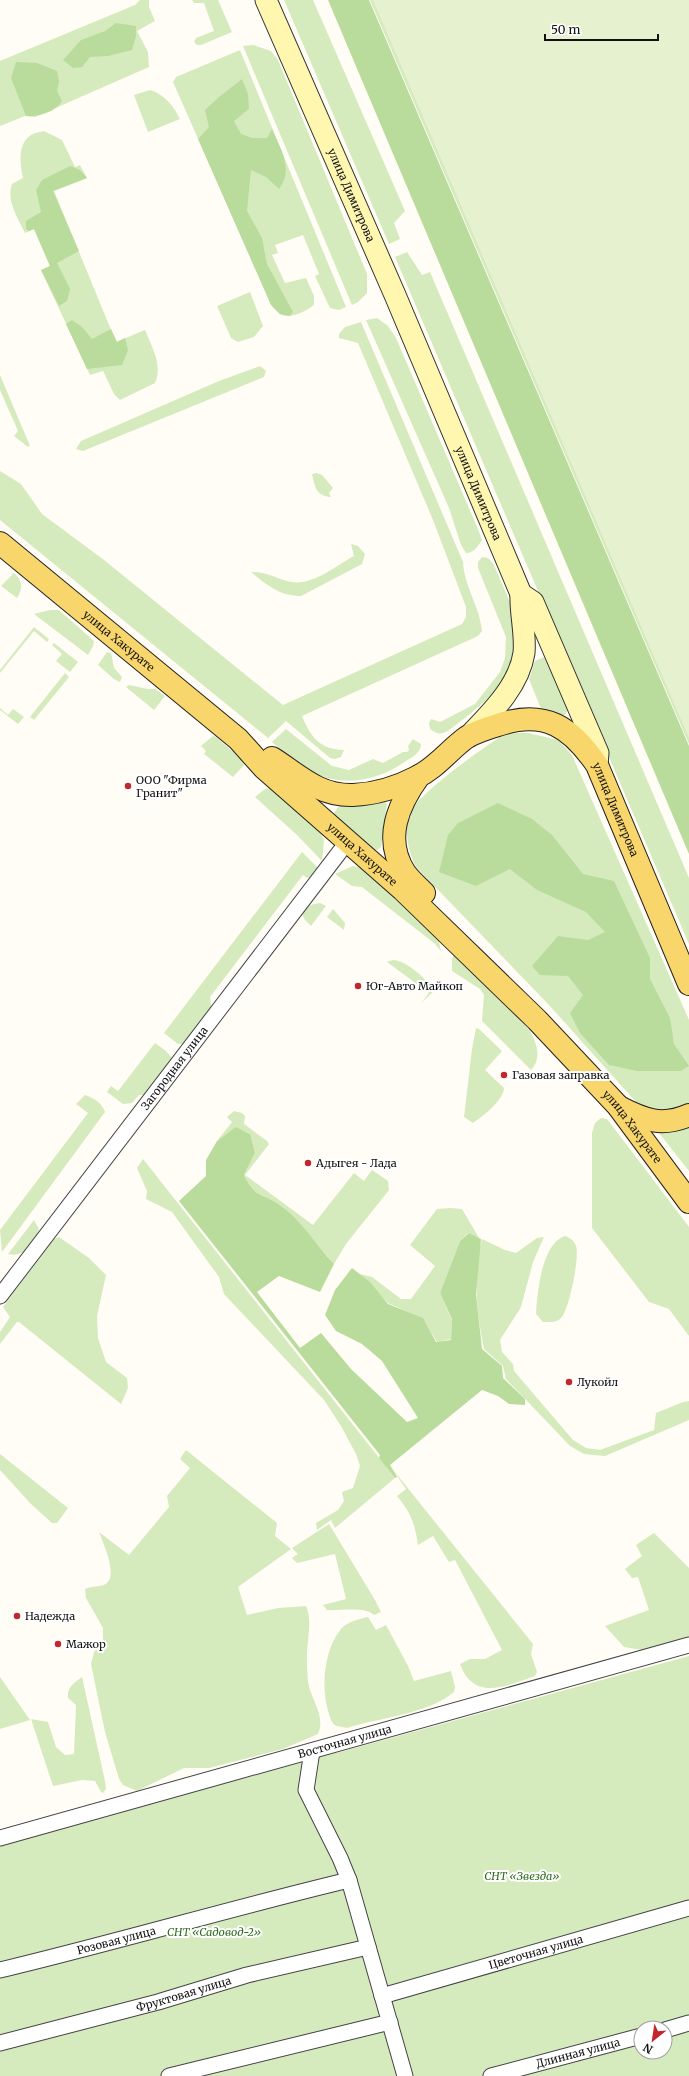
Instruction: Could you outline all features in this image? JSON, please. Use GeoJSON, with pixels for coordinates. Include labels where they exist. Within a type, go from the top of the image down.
{"type":"FeatureCollection","features":[{"type":"Feature","properties":{"kind":"main road","name":"улица Димитрова"},"geometry":{"type":"LineString","coordinates":[[266,0],[395,295],[521,594],[533,602],[570,684],[598,753],[597,765],[689,984]]}},
{"type":"Feature","properties":{"kind":"main road","name":"улица Хакурате"},"geometry":{"type":"LineString","coordinates":[[0,542],[238,739],[264,768],[348,841],[446,932],[537,1020],[618,1106],[689,1202]]}},
{"type":"Feature","properties":{"kind":"main road"},"geometry":{"type":"LineString","coordinates":[[238,739],[274,758],[302,780],[319,789],[330,792],[352,795],[366,794],[395,787],[419,776],[468,737],[506,694],[520,670],[524,652],[521,594]]}},
{"type":"Feature","properties":{"kind":"main road"},"geometry":{"type":"LineString","coordinates":[[468,737],[509,721],[528,718],[544,719],[558,725],[579,741],[597,765]]}},
{"type":"Feature","properties":{"kind":"main road"},"geometry":{"type":"LineString","coordinates":[[419,776],[404,797],[397,815],[394,832],[397,854],[406,874],[430,900],[446,932]]}},
{"type":"Feature","properties":{"kind":"main road"},"geometry":{"type":"LineString","coordinates":[[618,1106],[638,1117],[656,1121],[672,1121],[689,1114]]}},
{"type":"Feature","properties":{"kind":"street","name":"Загородная улица"},"geometry":{"type":"LineString","coordinates":[[0,1296],[348,841]]}},
{"type":"Feature","properties":{"kind":"street","name":"Восточная улица"},"geometry":{"type":"LineString","coordinates":[[0,1838],[689,1645]]}},
{"type":"Feature","properties":{"kind":"street"},"geometry":{"type":"LineString","coordinates":[[312,1751],[306,1790],[340,1858],[349,1880],[405,2076]]}},
{"type":"Feature","properties":{"kind":"street","name":"Розовая улица"},"geometry":{"type":"LineString","coordinates":[[0,1970],[94,1948],[256,1903],[349,1880]]}},
{"type":"Feature","properties":{"kind":"street","name":"Цветочная улица"},"geometry":{"type":"LineString","coordinates":[[382,1996],[689,1908]]}},
{"type":"Feature","properties":{"kind":"street","name":"Фруктовая улица"},"geometry":{"type":"LineString","coordinates":[[0,2043],[158,2002],[247,1975],[368,1947]]}},
{"type":"Feature","properties":{"kind":"street"},"geometry":{"type":"LineString","coordinates":[[169,2076],[390,2022]]}},
{"type":"Feature","properties":{"kind":"street"},"geometry":{"type":"LineString","coordinates":[[673,2028],[689,2023]]}},
{"type":"Feature","properties":{"kind":"street","name":"Длинная улица"},"geometry":{"type":"LineString","coordinates":[[492,2076],[633,2038]]}},
{"type":"Feature","properties":{"kind":"green space"},"geometry":{"type":"Polygon","coordinates":[[[140,0],[149,0],[149,7],[155,21],[137,31],[148,52],[149,67],[35,117],[25,116],[0,126],[0,61],[135,5],[140,0]]]}},
{"type":"Feature","properties":{"kind":"green space"},"geometry":{"type":"Polygon","coordinates":[[[192,0],[218,0],[232,32],[201,45],[197,45],[194,42],[196,38],[214,31],[204,3],[194,3],[192,0]]]}},
{"type":"Feature","properties":{"kind":"green space"},"geometry":{"type":"Polygon","coordinates":[[[284,0],[313,0],[405,211],[394,223],[400,239],[389,244],[284,0]]]}},
{"type":"Feature","properties":{"kind":"green space"},"geometry":{"type":"Polygon","coordinates":[[[328,0],[369,0],[689,746],[689,854],[328,0]]]}},
{"type":"Feature","properties":{"kind":"green space"},"geometry":{"type":"Polygon","coordinates":[[[370,0],[384,0],[689,703],[689,744],[370,0]]]}},
{"type":"Feature","properties":{"kind":"green space"},"geometry":{"type":"Polygon","coordinates":[[[373,0],[689,0],[689,738],[373,0]]]}},
{"type":"Feature","properties":{"kind":"green space"},"geometry":{"type":"Polygon","coordinates":[[[116,23],[136,26],[136,36],[132,50],[108,56],[90,57],[82,67],[73,68],[63,60],[81,40],[105,31],[116,23]]]}},
{"type":"Feature","properties":{"kind":"green space"},"geometry":{"type":"Polygon","coordinates":[[[253,45],[271,51],[278,60],[367,274],[367,293],[358,302],[352,305],[243,46],[253,45]]]}},
{"type":"Feature","properties":{"kind":"green space"},"geometry":{"type":"Polygon","coordinates":[[[240,50],[346,307],[339,310],[330,308],[315,276],[319,274],[303,235],[275,245],[278,253],[272,255],[285,283],[306,278],[314,296],[314,305],[307,310],[288,316],[284,316],[276,311],[173,82],[176,77],[240,50]]]}},
{"type":"Feature","properties":{"kind":"green space"},"geometry":{"type":"Polygon","coordinates":[[[16,62],[37,63],[57,71],[59,81],[57,91],[62,101],[56,108],[36,116],[26,116],[11,78],[16,62]]]}},
{"type":"Feature","properties":{"kind":"green space"},"geometry":{"type":"Polygon","coordinates":[[[242,79],[248,94],[249,109],[234,121],[241,134],[252,138],[267,138],[272,129],[282,152],[286,167],[286,174],[279,189],[266,177],[251,170],[247,211],[262,238],[267,264],[293,312],[290,316],[280,314],[271,305],[198,139],[209,127],[205,110],[242,79]]]}},
{"type":"Feature","properties":{"kind":"green space"},"geometry":{"type":"Polygon","coordinates":[[[150,90],[168,101],[180,119],[148,132],[134,95],[150,90]]]}},
{"type":"Feature","properties":{"kind":"green space"},"geometry":{"type":"Polygon","coordinates":[[[44,131],[62,140],[75,167],[80,165],[87,178],[54,191],[116,342],[145,330],[156,356],[158,370],[155,383],[120,400],[114,394],[103,371],[90,375],[41,270],[50,266],[34,229],[25,233],[12,203],[12,184],[23,178],[21,155],[23,144],[31,135],[44,131]]]}},
{"type":"Feature","properties":{"kind":"green space"},"geometry":{"type":"Polygon","coordinates":[[[70,166],[80,170],[87,178],[53,191],[79,251],[57,263],[70,289],[67,301],[59,306],[41,270],[50,266],[34,229],[29,231],[26,229],[26,221],[41,212],[36,190],[42,180],[70,166]]]}},
{"type":"Feature","properties":{"kind":"green space"},"geometry":{"type":"Polygon","coordinates":[[[407,252],[422,275],[430,272],[689,878],[689,944],[395,257],[407,252]]]}},
{"type":"Feature","properties":{"kind":"green space"},"geometry":{"type":"Polygon","coordinates":[[[250,292],[263,326],[254,337],[238,342],[231,338],[217,306],[250,292]]]}},
{"type":"Feature","properties":{"kind":"green space"},"geometry":{"type":"Polygon","coordinates":[[[377,318],[388,326],[396,338],[478,529],[482,540],[476,549],[469,553],[466,553],[461,545],[449,508],[366,320],[377,318]]]}},
{"type":"Feature","properties":{"kind":"green space"},"geometry":{"type":"Polygon","coordinates":[[[72,320],[82,327],[92,339],[111,329],[117,342],[125,338],[128,350],[122,365],[87,369],[66,324],[72,320]]]}},
{"type":"Feature","properties":{"kind":"green space"},"geometry":{"type":"Polygon","coordinates":[[[361,322],[463,562],[466,580],[481,622],[482,631],[478,636],[302,716],[312,736],[322,745],[328,748],[344,750],[341,757],[335,759],[330,758],[286,721],[268,738],[0,520],[0,471],[21,484],[42,514],[104,560],[283,705],[462,624],[466,617],[466,607],[433,520],[358,343],[339,338],[339,334],[345,327],[361,322]]]}},
{"type":"Feature","properties":{"kind":"green space"},"geometry":{"type":"Polygon","coordinates":[[[260,366],[266,371],[264,377],[83,451],[76,449],[81,441],[219,381],[260,366]]]}},
{"type":"Feature","properties":{"kind":"green space"},"geometry":{"type":"Polygon","coordinates":[[[0,375],[30,446],[28,447],[14,436],[18,431],[0,390],[0,375]]]}},
{"type":"Feature","properties":{"kind":"green space"},"geometry":{"type":"Polygon","coordinates":[[[317,473],[322,475],[333,488],[329,493],[331,497],[322,495],[317,490],[312,474],[317,473]]]}},
{"type":"Feature","properties":{"kind":"green space"},"geometry":{"type":"Polygon","coordinates":[[[351,544],[358,546],[365,554],[362,564],[301,596],[293,596],[280,592],[251,572],[265,573],[287,581],[304,582],[330,571],[354,556],[351,544]]]}},
{"type":"Feature","properties":{"kind":"green space"},"geometry":{"type":"Polygon","coordinates":[[[482,557],[488,558],[493,563],[512,608],[517,635],[515,653],[510,669],[490,696],[448,731],[437,733],[430,729],[429,723],[431,719],[440,722],[475,704],[500,672],[505,658],[506,637],[478,568],[478,562],[482,557]]]}},
{"type":"Feature","properties":{"kind":"green space"},"geometry":{"type":"Polygon","coordinates":[[[14,573],[19,579],[21,585],[17,598],[1,586],[14,573]]]}},
{"type":"Feature","properties":{"kind":"green space"},"geometry":{"type":"Polygon","coordinates":[[[50,610],[59,610],[94,641],[88,655],[34,614],[50,610]]]}},
{"type":"Feature","properties":{"kind":"green space"},"geometry":{"type":"Polygon","coordinates":[[[34,627],[49,639],[47,642],[34,631],[0,673],[0,670],[34,627]]]}},
{"type":"Feature","properties":{"kind":"green space"},"geometry":{"type":"Polygon","coordinates":[[[54,643],[78,662],[70,672],[56,661],[62,654],[52,645],[54,643]]]}},
{"type":"Feature","properties":{"kind":"green space"},"geometry":{"type":"Polygon","coordinates":[[[107,652],[111,653],[114,668],[122,677],[120,682],[114,679],[98,665],[107,652]]]}},
{"type":"Feature","properties":{"kind":"green space"},"geometry":{"type":"Polygon","coordinates":[[[544,657],[549,660],[570,706],[565,715],[560,715],[541,709],[529,679],[535,661],[544,657]]]}},
{"type":"Feature","properties":{"kind":"green space"},"geometry":{"type":"Polygon","coordinates":[[[65,673],[69,677],[34,720],[30,717],[65,673]]]}},
{"type":"Feature","properties":{"kind":"green space"},"geometry":{"type":"Polygon","coordinates":[[[129,685],[155,689],[165,696],[154,710],[126,687],[129,685]]]}},
{"type":"Feature","properties":{"kind":"green space"},"geometry":{"type":"Polygon","coordinates":[[[0,708],[8,715],[13,709],[24,717],[18,724],[0,710],[0,708]]]}},
{"type":"Feature","properties":{"kind":"green space"},"geometry":{"type":"Polygon","coordinates":[[[286,729],[332,766],[349,770],[373,759],[383,763],[403,752],[407,752],[409,750],[408,746],[413,739],[421,744],[421,747],[415,755],[383,774],[361,780],[339,780],[327,778],[304,768],[292,760],[272,742],[286,729]]]}},
{"type":"Feature","properties":{"kind":"green space"},"geometry":{"type":"Polygon","coordinates":[[[507,733],[528,733],[558,740],[572,755],[689,1020],[689,1105],[668,1112],[662,1112],[652,1110],[636,1102],[549,1005],[416,867],[409,847],[407,832],[407,825],[411,811],[427,792],[440,781],[485,747],[507,733]]]}},
{"type":"Feature","properties":{"kind":"green space"},"geometry":{"type":"Polygon","coordinates":[[[213,736],[246,763],[233,777],[204,754],[206,751],[201,746],[213,736]]]}},
{"type":"Feature","properties":{"kind":"green space"},"geometry":{"type":"Polygon","coordinates":[[[275,787],[320,831],[324,840],[322,861],[297,835],[255,797],[265,789],[275,787]]]}},
{"type":"Feature","properties":{"kind":"green space"},"geometry":{"type":"Polygon","coordinates":[[[385,802],[387,804],[381,847],[377,850],[373,849],[336,817],[334,813],[340,805],[385,802]]]}},
{"type":"Feature","properties":{"kind":"green space"},"geometry":{"type":"Polygon","coordinates":[[[498,803],[532,819],[552,835],[583,874],[614,881],[650,958],[650,979],[670,1018],[674,1044],[689,1066],[681,1071],[637,1071],[609,1065],[580,1033],[570,1013],[583,995],[568,976],[540,975],[532,966],[558,936],[588,940],[605,932],[586,912],[537,890],[510,869],[476,886],[439,872],[448,835],[458,823],[498,803]]]}},
{"type":"Feature","properties":{"kind":"green space"},"geometry":{"type":"Polygon","coordinates":[[[302,852],[318,868],[312,876],[307,878],[303,875],[210,997],[212,1011],[185,1044],[178,1044],[164,1033],[302,852]]]}},
{"type":"Feature","properties":{"kind":"green space"},"geometry":{"type":"Polygon","coordinates":[[[353,866],[363,868],[438,938],[441,951],[434,943],[362,887],[352,886],[335,874],[353,866]]]}},
{"type":"Feature","properties":{"kind":"green space"},"geometry":{"type":"Polygon","coordinates":[[[320,903],[326,906],[311,926],[302,914],[310,906],[320,903]]]}},
{"type":"Feature","properties":{"kind":"green space"},"geometry":{"type":"Polygon","coordinates":[[[333,909],[345,923],[344,930],[327,917],[333,909]]]}},
{"type":"Feature","properties":{"kind":"green space"},"geometry":{"type":"Polygon","coordinates":[[[455,953],[530,1031],[535,1041],[537,1051],[536,1061],[531,1070],[482,1021],[484,995],[480,989],[452,971],[452,959],[455,953]]]}},
{"type":"Feature","properties":{"kind":"green space"},"geometry":{"type":"Polygon","coordinates":[[[393,960],[404,963],[416,971],[434,991],[421,1003],[429,993],[387,962],[393,960]]]}},
{"type":"Feature","properties":{"kind":"green space"},"geometry":{"type":"Polygon","coordinates":[[[476,1028],[479,1029],[502,1051],[485,1070],[504,1088],[503,1093],[496,1103],[473,1123],[464,1117],[476,1028]]]}},
{"type":"Feature","properties":{"kind":"green space"},"geometry":{"type":"Polygon","coordinates":[[[155,1043],[166,1051],[172,1058],[171,1065],[147,1095],[139,1095],[132,1103],[123,1104],[107,1092],[111,1086],[118,1091],[155,1043]]]}},
{"type":"Feature","properties":{"kind":"green space"},"geometry":{"type":"Polygon","coordinates":[[[85,1095],[97,1101],[105,1112],[2,1252],[0,1230],[88,1113],[76,1104],[85,1095]]]}},
{"type":"Feature","properties":{"kind":"green space"},"geometry":{"type":"Polygon","coordinates":[[[234,1111],[242,1113],[245,1116],[244,1124],[269,1144],[245,1175],[313,1225],[354,1173],[364,1181],[372,1170],[388,1181],[389,1190],[346,1244],[334,1264],[302,1227],[281,1206],[252,1191],[244,1175],[255,1153],[249,1133],[236,1128],[217,1141],[232,1122],[227,1117],[234,1111]]]}},
{"type":"Feature","properties":{"kind":"green space"},"geometry":{"type":"Polygon","coordinates":[[[601,1118],[607,1119],[689,1227],[689,1336],[669,1309],[649,1302],[592,1228],[592,1133],[595,1123],[601,1118]]]}},
{"type":"Feature","properties":{"kind":"green space"},"geometry":{"type":"Polygon","coordinates":[[[689,1126],[689,1171],[659,1133],[670,1132],[689,1126]]]}},
{"type":"Feature","properties":{"kind":"green space"},"geometry":{"type":"Polygon","coordinates":[[[236,1127],[250,1134],[255,1153],[244,1175],[248,1183],[260,1195],[289,1212],[334,1264],[320,1292],[279,1276],[257,1292],[300,1348],[321,1333],[351,1369],[407,1422],[418,1418],[382,1361],[362,1344],[336,1331],[325,1315],[335,1290],[352,1268],[370,1282],[388,1304],[423,1318],[436,1342],[451,1340],[452,1319],[440,1293],[460,1241],[469,1233],[481,1239],[476,1294],[482,1349],[502,1366],[503,1378],[525,1399],[525,1405],[509,1404],[498,1396],[482,1390],[390,1465],[397,1477],[395,1478],[379,1458],[380,1455],[179,1201],[206,1176],[206,1160],[217,1141],[236,1127]]]}},
{"type":"Feature","properties":{"kind":"green space"},"geometry":{"type":"Polygon","coordinates":[[[143,1159],[395,1478],[335,1528],[331,1520],[317,1530],[316,1523],[338,1510],[344,1501],[342,1492],[353,1488],[360,1466],[356,1454],[341,1426],[324,1400],[224,1294],[219,1277],[172,1212],[146,1199],[147,1191],[137,1168],[143,1159]]]}},
{"type":"Feature","properties":{"kind":"green space"},"geometry":{"type":"Polygon","coordinates":[[[437,1209],[462,1209],[479,1238],[468,1233],[460,1241],[440,1293],[452,1320],[451,1339],[437,1342],[423,1319],[388,1303],[360,1274],[372,1277],[401,1299],[411,1299],[435,1266],[410,1245],[437,1209]]]}},
{"type":"Feature","properties":{"kind":"green space"},"geometry":{"type":"Polygon","coordinates":[[[34,1220],[39,1229],[38,1235],[32,1245],[24,1252],[19,1254],[8,1254],[34,1220]]]}},
{"type":"Feature","properties":{"kind":"green space"},"geometry":{"type":"Polygon","coordinates":[[[565,1236],[574,1242],[577,1252],[570,1295],[564,1313],[559,1320],[543,1322],[536,1314],[542,1270],[551,1248],[557,1240],[565,1236]]]}},
{"type":"Feature","properties":{"kind":"green space"},"geometry":{"type":"Polygon","coordinates":[[[59,1237],[89,1258],[106,1275],[97,1316],[98,1338],[106,1362],[127,1378],[128,1388],[121,1404],[19,1322],[17,1322],[0,1344],[0,1332],[10,1317],[3,1307],[54,1239],[59,1237]]]}},
{"type":"Feature","properties":{"kind":"green space"},"geometry":{"type":"Polygon","coordinates":[[[544,1237],[533,1262],[521,1307],[500,1340],[502,1352],[513,1364],[514,1371],[573,1440],[586,1448],[600,1450],[654,1430],[656,1413],[689,1401],[689,1420],[605,1456],[584,1454],[570,1446],[506,1379],[503,1366],[484,1349],[481,1336],[476,1280],[482,1239],[505,1250],[516,1253],[537,1238],[544,1237]]]}},
{"type":"Feature","properties":{"kind":"green space"},"geometry":{"type":"Polygon","coordinates":[[[186,1450],[277,1523],[275,1536],[291,1549],[238,1587],[247,1615],[278,1608],[306,1606],[309,1615],[307,1657],[308,1682],[319,1714],[320,1727],[318,1734],[283,1749],[209,1768],[184,1768],[137,1791],[123,1785],[119,1779],[105,1732],[91,1664],[94,1652],[103,1641],[103,1628],[86,1598],[85,1589],[104,1585],[109,1581],[111,1575],[107,1552],[99,1532],[129,1555],[169,1507],[167,1496],[190,1468],[180,1459],[186,1450]]]}},
{"type":"Feature","properties":{"kind":"green space"},"geometry":{"type":"Polygon","coordinates":[[[0,1454],[68,1508],[57,1523],[52,1523],[31,1504],[0,1470],[0,1454]]]}},
{"type":"Feature","properties":{"kind":"green space"},"geometry":{"type":"Polygon","coordinates":[[[390,1466],[533,1644],[531,1654],[537,1672],[535,1676],[513,1684],[492,1688],[482,1687],[474,1683],[466,1676],[460,1664],[470,1659],[485,1659],[502,1650],[455,1560],[449,1562],[433,1536],[418,1545],[412,1519],[397,1496],[406,1489],[390,1466]]]}},
{"type":"Feature","properties":{"kind":"green space"},"geometry":{"type":"Polygon","coordinates":[[[329,1524],[381,1612],[374,1615],[370,1612],[359,1610],[327,1610],[323,1605],[346,1599],[335,1554],[297,1563],[292,1558],[298,1554],[292,1548],[329,1524]]]}},
{"type":"Feature","properties":{"kind":"green space"},"geometry":{"type":"Polygon","coordinates":[[[654,1533],[689,1568],[689,1637],[642,1650],[624,1647],[605,1626],[649,1610],[638,1577],[632,1578],[625,1569],[642,1556],[636,1545],[654,1533]]]}},
{"type":"Feature","properties":{"kind":"green space"},"geometry":{"type":"Polygon","coordinates":[[[368,1617],[376,1630],[386,1625],[408,1666],[414,1681],[451,1671],[455,1687],[454,1692],[443,1700],[417,1711],[347,1728],[333,1724],[328,1711],[325,1690],[325,1669],[330,1648],[343,1627],[353,1621],[368,1617]]]}},
{"type":"Feature","properties":{"kind":"green space"},"geometry":{"type":"Polygon","coordinates":[[[689,1656],[689,2076],[0,2076],[0,1846],[312,1751],[336,1753],[689,1656]]]}},
{"type":"Feature","properties":{"kind":"green space"},"geometry":{"type":"Polygon","coordinates":[[[0,1677],[30,1720],[0,1729],[0,1677]]]}},
{"type":"Feature","properties":{"kind":"green space"},"geometry":{"type":"Polygon","coordinates":[[[82,1677],[105,1781],[106,1789],[103,1793],[95,1781],[82,1780],[53,1786],[31,1719],[48,1722],[56,1747],[65,1755],[74,1754],[76,1705],[68,1698],[68,1691],[71,1686],[82,1677]]]}},
{"type":"Feature","properties":{"kind":"place","name":"ООО \"Фирма Гранит\""},"geometry":{"type":"Point","coordinates":[128,786]}},
{"type":"Feature","properties":{"kind":"place","name":"Юг-Авто Майкоп"},"geometry":{"type":"Point","coordinates":[358,986]}},
{"type":"Feature","properties":{"kind":"place","name":"Газовая заправка"},"geometry":{"type":"Point","coordinates":[504,1075]}},
{"type":"Feature","properties":{"kind":"place","name":"Адыгея - Лада"},"geometry":{"type":"Point","coordinates":[308,1163]}},
{"type":"Feature","properties":{"kind":"place","name":"Лукойл"},"geometry":{"type":"Point","coordinates":[569,1382]}},
{"type":"Feature","properties":{"kind":"place","name":"Надежда"},"geometry":{"type":"Point","coordinates":[17,1616]}},
{"type":"Feature","properties":{"kind":"place","name":"Мажор"},"geometry":{"type":"Point","coordinates":[58,1644]}},
{"type":"Feature","properties":{"kind":"park label","name":"СНТ «Звезда»"},"geometry":{"type":"Point","coordinates":[522,1876]}},
{"type":"Feature","properties":{"kind":"park label","name":"СНТ «Садовод-2»"},"geometry":{"type":"Point","coordinates":[214,1932]}}]}
